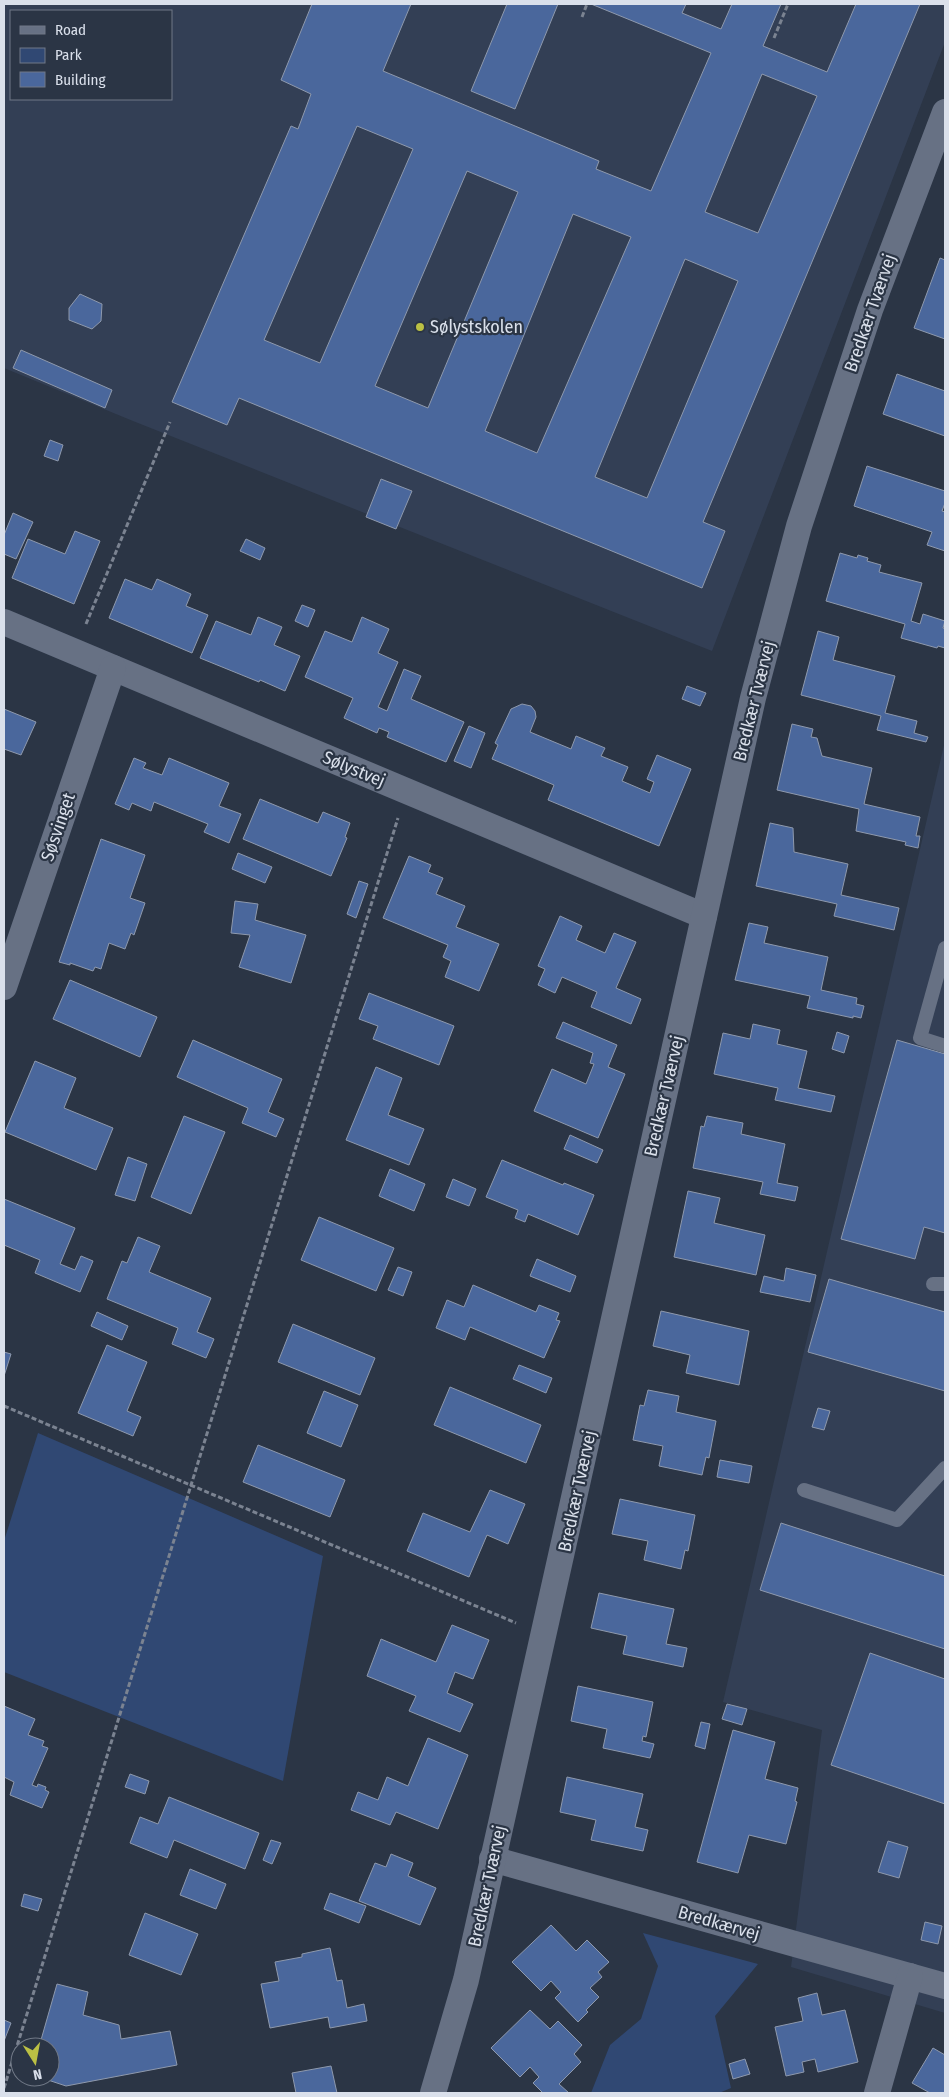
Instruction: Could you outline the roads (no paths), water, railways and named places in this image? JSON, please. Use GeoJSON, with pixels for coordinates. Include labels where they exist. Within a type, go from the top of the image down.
{"type":"FeatureCollection","features":[{"type":"Feature","properties":{"kind":"street","name":"Bredkær Tværvej"},"geometry":{"type":"LineString","coordinates":[[433,2093],[466,1980],[492,1859],[545,1635],[752,698],[799,526],[870,310],[945,112]]}},
{"type":"Feature","properties":{"kind":"street","name":"Sølystvej"},"geometry":{"type":"LineString","coordinates":[[4,622],[704,916]]}},
{"type":"Feature","properties":{"kind":"street","name":"Søsvinget"},"geometry":{"type":"LineString","coordinates":[[4,987],[113,668]]}},
{"type":"Feature","properties":{"kind":"street","name":"Bredkærvej"},"geometry":{"type":"LineString","coordinates":[[492,1859],[945,1986]]}},
{"type":"Feature","properties":{"kind":"street"},"geometry":{"type":"LineString","coordinates":[[877,2093],[910,1976]]}},
{"type":"Feature","properties":{"kind":"lane"},"geometry":{"type":"LineString","coordinates":[[945,948],[920,1038],[945,1046]]}},
{"type":"Feature","properties":{"kind":"lane"},"geometry":{"type":"LineString","coordinates":[[804,1490],[897,1520],[945,1468]]}},
{"type":"Feature","properties":{"kind":"place","name":"Sølystskolen"},"geometry":{"type":"Point","coordinates":[420,327]}}]}
